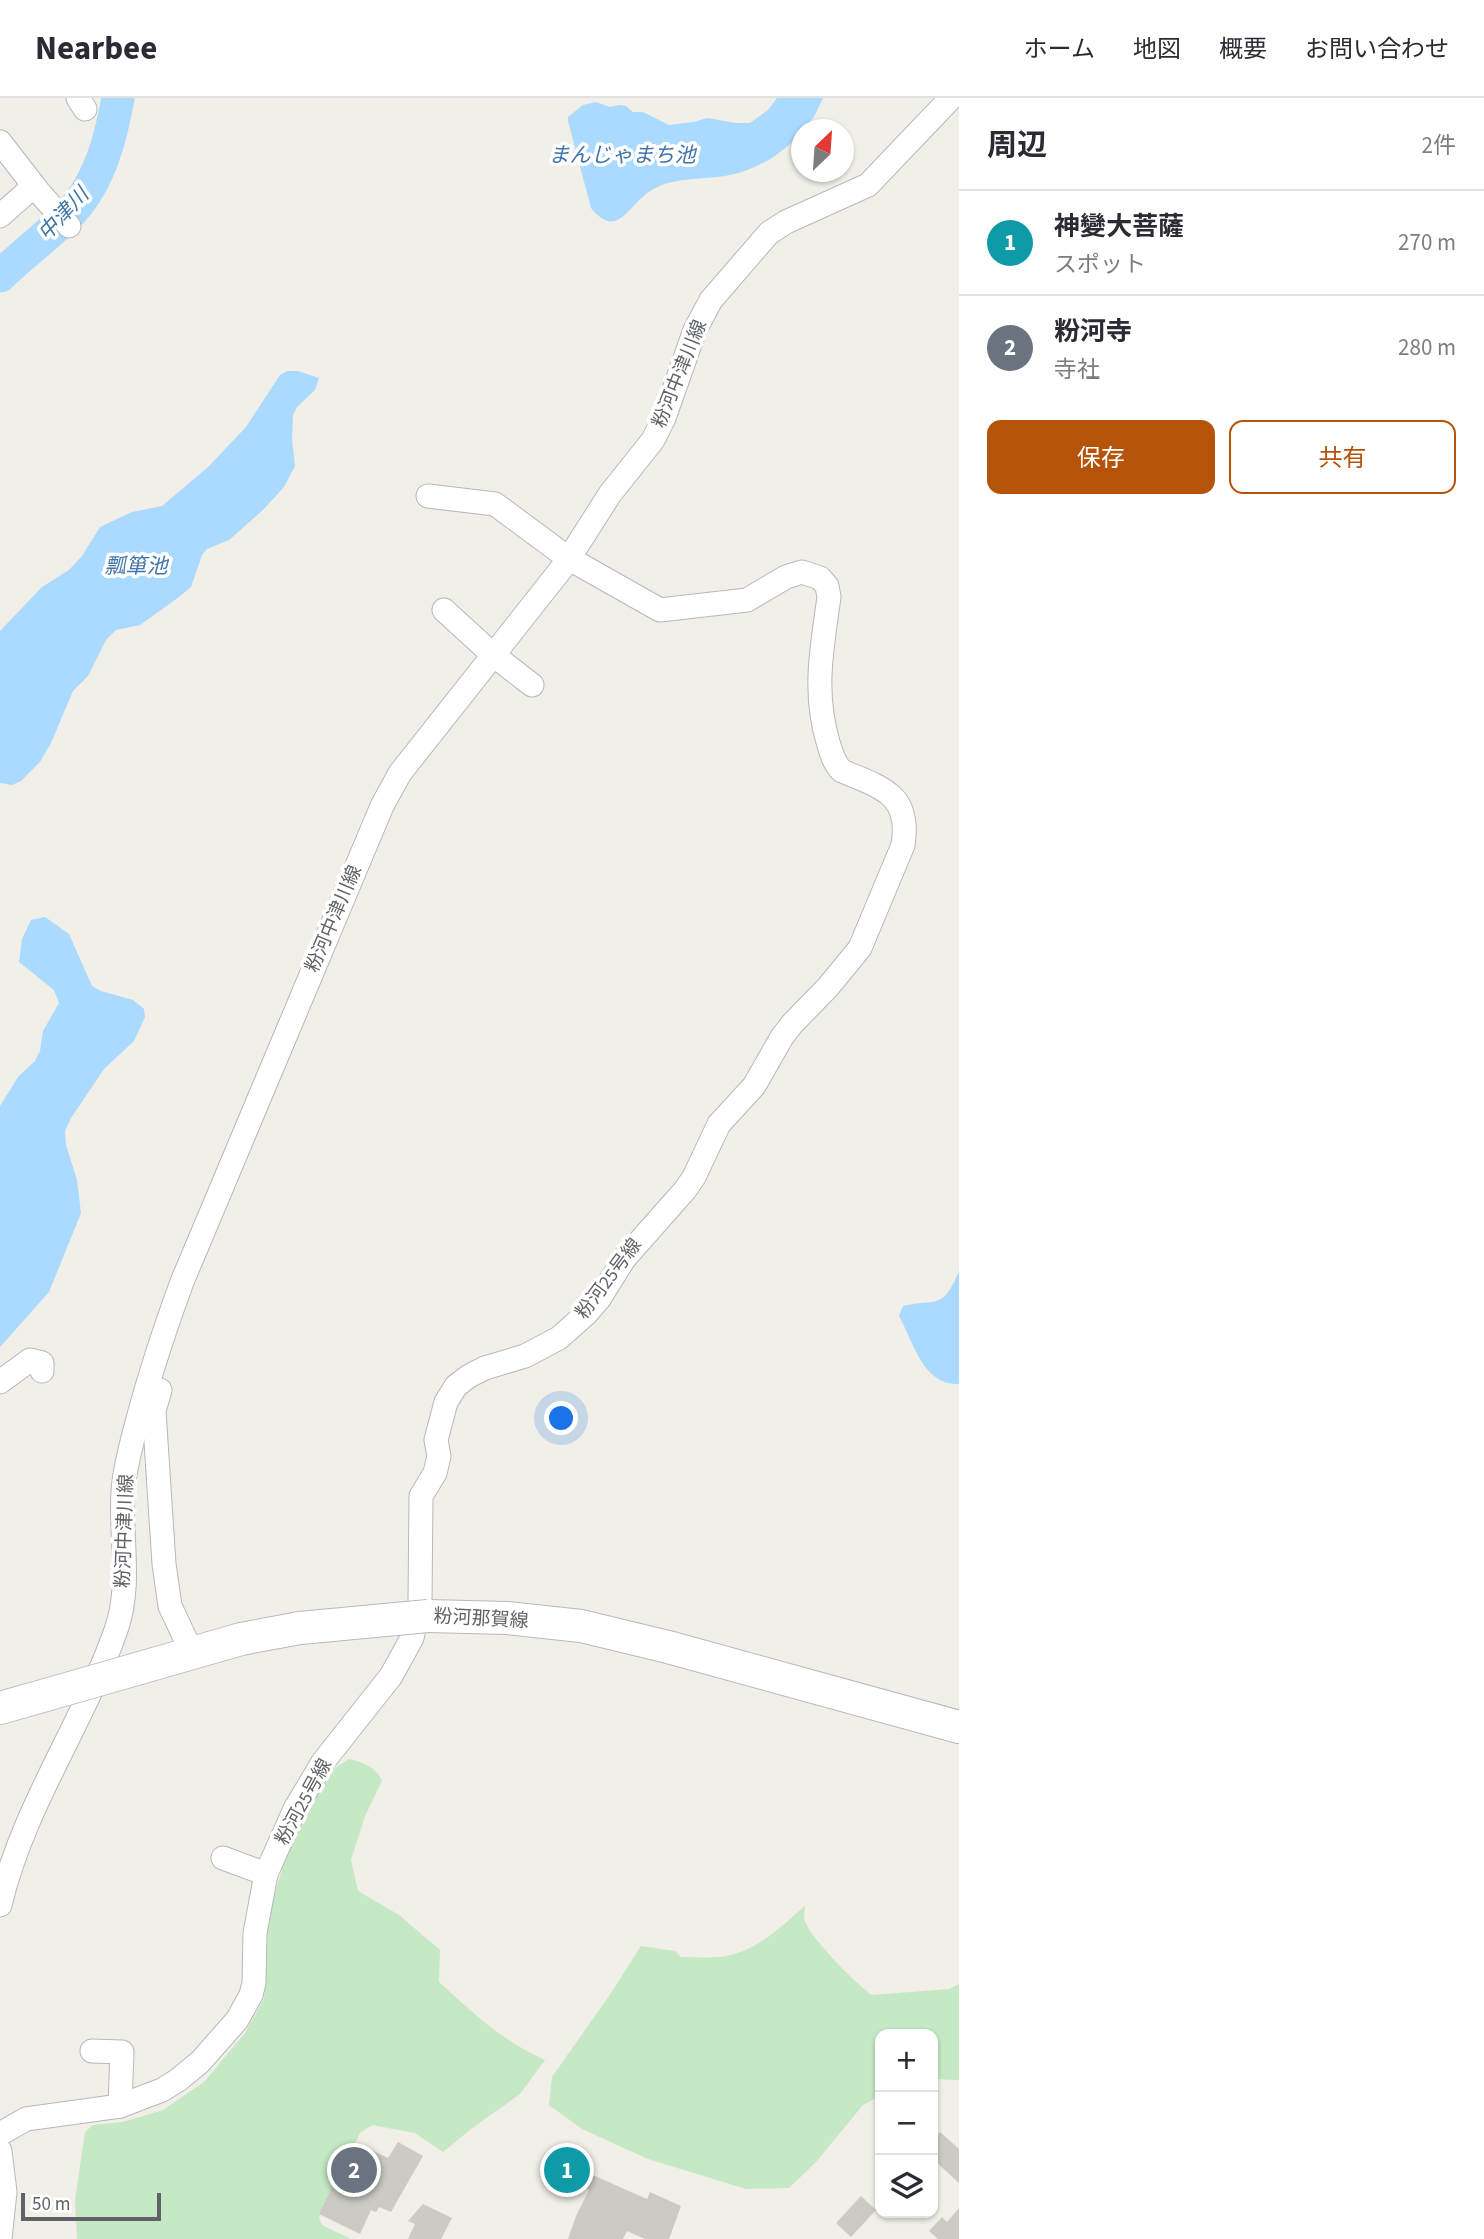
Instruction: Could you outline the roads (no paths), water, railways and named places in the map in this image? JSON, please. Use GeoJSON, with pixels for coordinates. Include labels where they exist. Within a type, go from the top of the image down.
{"type":"FeatureCollection","features":[{"type":"Feature","properties":{"kind":"main road","name":"粉河那賀線"},"geometry":{"type":"LineString","coordinates":[[0,1708],[241,1639],[300,1628],[428,1616],[507,1618],[580,1626],[668,1647],[959,1727]]}},
{"type":"Feature","properties":{"kind":"street","name":"粉河中津川線"},"geometry":{"type":"LineString","coordinates":[[0,1905],[6,1878],[23,1830],[81,1712],[117,1628],[126,1575],[122,1494],[142,1400],[160,1342],[182,1282],[382,806],[400,773],[489,662],[492,654],[568,558],[610,494],[653,440],[664,418],[695,330],[711,300],[769,233],[786,222],[868,185],[951,98]]}},
{"type":"Feature","properties":{"kind":"street"},"geometry":{"type":"LineString","coordinates":[[0,142],[69,226]]}},
{"type":"Feature","properties":{"kind":"street"},"geometry":{"type":"LineString","coordinates":[[0,216],[36,188]]}},
{"type":"Feature","properties":{"kind":"street","name":"粉河25号線"},"geometry":{"type":"LineString","coordinates":[[0,2134],[26,2119],[138,2101],[178,2080],[217,2045],[237,2020],[251,1995],[254,1983],[255,1933],[266,1874],[296,1809],[323,1762],[391,1676],[412,1638],[420,1604],[421,1496],[435,1474],[439,1456],[436,1440],[446,1402],[456,1385],[485,1368],[525,1356],[559,1338],[599,1299],[624,1259],[690,1183],[719,1124],[754,1086],[782,1037],[860,948],[904,845],[904,812],[895,799],[842,771],[837,766],[831,749],[822,717],[818,685],[829,597],[827,586],[820,578],[802,572],[786,577],[747,600],[660,610],[568,558],[495,504],[428,496]]}},
{"type":"Feature","properties":{"kind":"street"},"geometry":{"type":"LineString","coordinates":[[444,610],[492,654],[532,685]]}},
{"type":"Feature","properties":{"kind":"street"},"geometry":{"type":"LineString","coordinates":[[160,1342],[171,1350],[154,1411],[164,1564],[170,1606],[191,1653]]}},
{"type":"Feature","properties":{"kind":"street"},"geometry":{"type":"LineString","coordinates":[[0,1382],[30,1360],[41,1363],[42,1371]]}},
{"type":"Feature","properties":{"kind":"street"},"geometry":{"type":"LineString","coordinates":[[223,1858],[266,1874]]}},
{"type":"Feature","properties":{"kind":"street"},"geometry":{"type":"LineString","coordinates":[[92,2051],[122,2052],[120,2106]]}},
{"type":"Feature","properties":{"kind":"street"},"geometry":{"type":"LineString","coordinates":[[0,2151],[5,2192],[0,2239]]}},
{"type":"Feature","properties":{"kind":"water","name":"まんじゃまち池"},"geometry":{"type":"Polygon","coordinates":[[[777,98],[823,98],[812,119],[791,119],[791,143],[765,162],[730,175],[665,184],[646,194],[626,214],[614,221],[607,221],[591,208],[568,121],[568,117],[583,105],[596,102],[610,107],[626,106],[633,112],[643,112],[669,125],[707,118],[750,123],[768,110],[777,98]]]}},
{"type":"Feature","properties":{"kind":"water","name":"瓢箪池"},"geometry":{"type":"Polygon","coordinates":[[[287,371],[298,371],[319,378],[315,390],[297,407],[293,415],[295,466],[284,487],[229,540],[207,549],[202,555],[191,587],[140,625],[116,630],[106,640],[88,676],[73,691],[40,762],[21,781],[12,785],[0,783],[0,631],[42,587],[69,570],[82,556],[100,527],[132,512],[162,506],[208,467],[246,427],[280,375],[287,371]]]}},
{"type":"Feature","properties":{"kind":"water"},"geometry":{"type":"Polygon","coordinates":[[[45,917],[69,934],[92,986],[133,1000],[144,1009],[145,1017],[134,1041],[104,1069],[65,1131],[66,1145],[77,1180],[81,1213],[49,1292],[0,1347],[0,1106],[18,1077],[35,1061],[40,1051],[43,1031],[59,1003],[54,990],[19,962],[22,939],[31,920],[45,917]]]}},
{"type":"Feature","properties":{"kind":"water"},"geometry":{"type":"Polygon","coordinates":[[[959,1271],[959,1384],[947,1383],[928,1370],[899,1316],[903,1306],[943,1298],[959,1271]]]}},
{"type":"Feature","properties":{"kind":"waterway","name":"中津川"},"geometry":{"type":"LineString","coordinates":[[0,276],[64,219],[82,199],[103,158],[118,98]]}},
{"type":"Feature","properties":{"kind":"place","name":"粉河寺"},"geometry":{"type":"Point","coordinates":[354,2170]}},
{"type":"Feature","properties":{"kind":"place","name":"神變大菩薩"},"geometry":{"type":"Point","coordinates":[567,2170]}}]}
